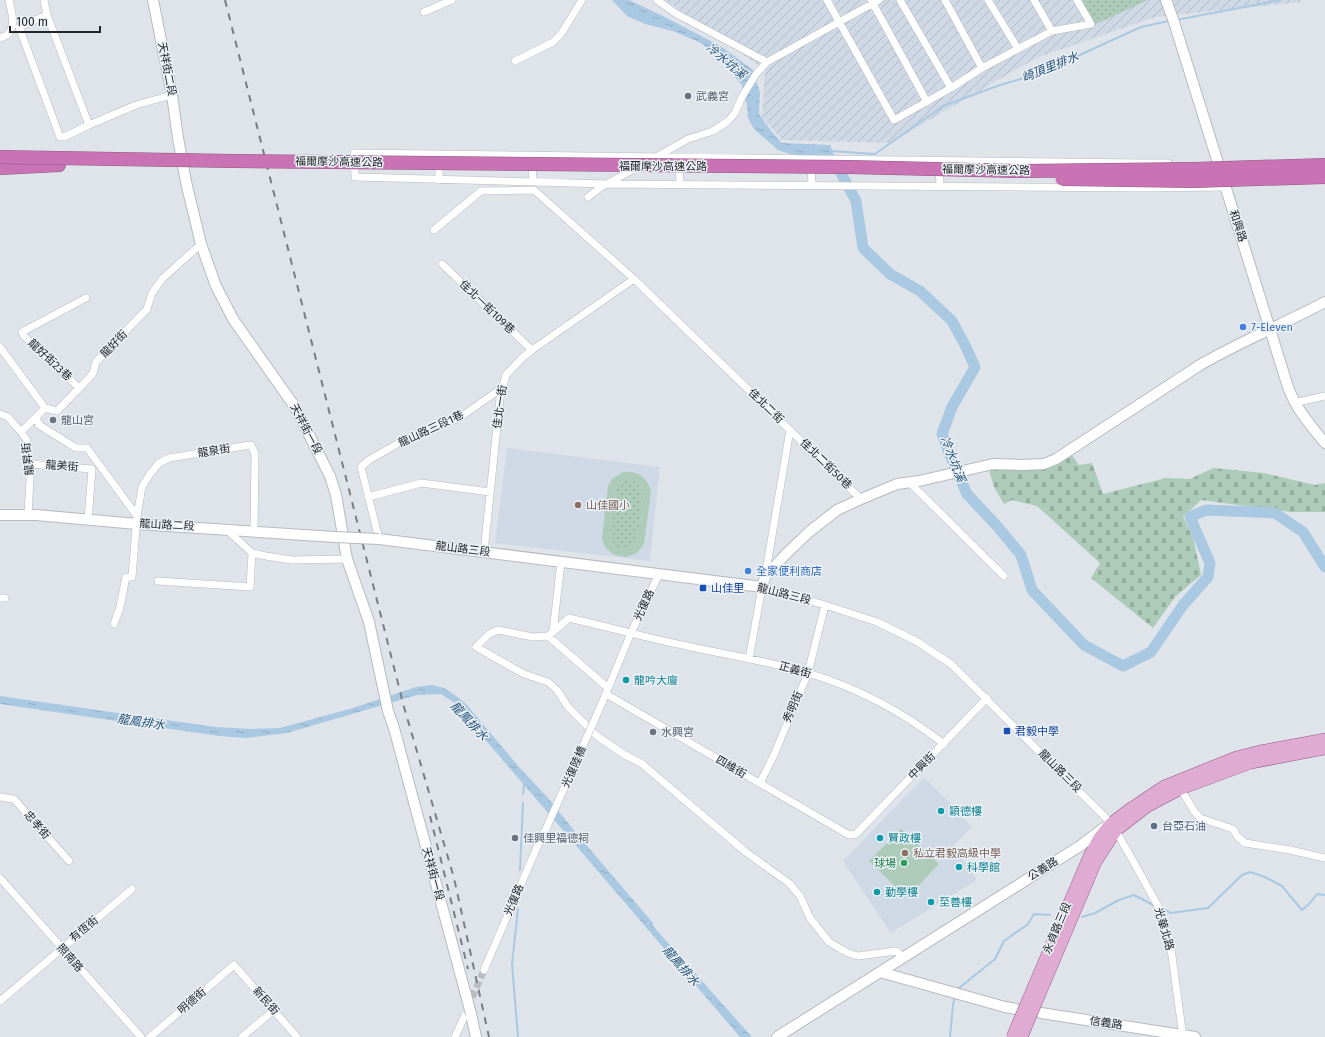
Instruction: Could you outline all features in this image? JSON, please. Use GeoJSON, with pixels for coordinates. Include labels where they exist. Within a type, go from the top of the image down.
{"type":"FeatureCollection","features":[{"type":"Feature","properties":{"kind":"highway","name":"福爾摩沙高速公路"},"geometry":{"type":"LineString","coordinates":[[0,157],[233,161],[856,167],[1021,171],[1194,169],[1325,165]]}},
{"type":"Feature","properties":{"kind":"highway","name":"福爾摩沙高速公路"},"geometry":{"type":"LineString","coordinates":[[0,165],[1194,181],[1325,177]]}},
{"type":"Feature","properties":{"kind":"highway"},"geometry":{"type":"LineString","coordinates":[[0,168],[59,165]]}},
{"type":"Feature","properties":{"kind":"main road","name":"公義路"},"geometry":{"type":"LineString","coordinates":[[1178,785],[1236,757],[1325,739]]}},
{"type":"Feature","properties":{"kind":"main road","name":"公義路"},"geometry":{"type":"LineString","coordinates":[[1113,828],[1128,810],[1164,786],[1178,785],[1251,763],[1325,749]]}},
{"type":"Feature","properties":{"kind":"main road","name":"永貞路三段"},"geometry":{"type":"LineString","coordinates":[[1022,1037],[1033,999],[1089,856],[1099,838],[1113,828]]}},
{"type":"Feature","properties":{"kind":"main road","name":"永貞路三段"},"geometry":{"type":"LineString","coordinates":[[1012,1037],[1033,999]]}},
{"type":"Feature","properties":{"kind":"street"},"geometry":{"type":"LineString","coordinates":[[0,38],[8,34],[12,26],[13,18],[9,0]]}},
{"type":"Feature","properties":{"kind":"street"},"geometry":{"type":"LineString","coordinates":[[44,0],[47,16],[89,125]]}},
{"type":"Feature","properties":{"kind":"street","name":"天祥街二段"},"geometry":{"type":"LineString","coordinates":[[153,0],[172,95],[186,182]]}},
{"type":"Feature","properties":{"kind":"street"},"geometry":{"type":"LineString","coordinates":[[424,12],[452,0]]}},
{"type":"Feature","properties":{"kind":"street"},"geometry":{"type":"LineString","coordinates":[[515,61],[553,42],[561,34],[582,0]]}},
{"type":"Feature","properties":{"kind":"street"},"geometry":{"type":"LineString","coordinates":[[657,0],[675,13],[767,62]]}},
{"type":"Feature","properties":{"kind":"street"},"geometry":{"type":"LineString","coordinates":[[827,0],[894,120],[951,88],[982,68],[1052,31],[1091,24],[1077,0]]}},
{"type":"Feature","properties":{"kind":"street"},"geometry":{"type":"LineString","coordinates":[[900,0],[951,88]]}},
{"type":"Feature","properties":{"kind":"street"},"geometry":{"type":"LineString","coordinates":[[945,0],[982,68]]}},
{"type":"Feature","properties":{"kind":"street"},"geometry":{"type":"LineString","coordinates":[[988,0],[1018,49]]}},
{"type":"Feature","properties":{"kind":"street"},"geometry":{"type":"LineString","coordinates":[[1034,0],[1052,31]]}},
{"type":"Feature","properties":{"kind":"street"},"geometry":{"type":"LineString","coordinates":[[588,197],[607,184],[688,139],[713,131],[735,113],[742,97],[756,74],[767,62],[874,1],[927,102]]}},
{"type":"Feature","properties":{"kind":"street","name":"和興路"},"geometry":{"type":"LineString","coordinates":[[1167,3],[1288,387],[1294,403],[1325,443]]}},
{"type":"Feature","properties":{"kind":"street"},"geometry":{"type":"LineString","coordinates":[[47,16],[19,27],[60,137],[64,137],[136,105],[172,95]]}},
{"type":"Feature","properties":{"kind":"street"},"geometry":{"type":"LineString","coordinates":[[1218,163],[938,161],[354,153],[355,178],[607,184],[1143,188],[1225,187]]}},
{"type":"Feature","properties":{"kind":"street"},"geometry":{"type":"LineString","coordinates":[[438,155],[439,180]]}},
{"type":"Feature","properties":{"kind":"street"},"geometry":{"type":"LineString","coordinates":[[532,156],[533,182]]}},
{"type":"Feature","properties":{"kind":"street"},"geometry":{"type":"LineString","coordinates":[[679,157],[680,184]]}},
{"type":"Feature","properties":{"kind":"street"},"geometry":{"type":"LineString","coordinates":[[811,159],[812,185]]}},
{"type":"Feature","properties":{"kind":"street"},"geometry":{"type":"LineString","coordinates":[[938,161],[940,186]]}},
{"type":"Feature","properties":{"kind":"street"},"geometry":{"type":"LineString","coordinates":[[1140,163],[1143,188]]}},
{"type":"Feature","properties":{"kind":"street","name":"天祥街一段"},"geometry":{"type":"LineString","coordinates":[[186,182],[201,244],[216,286],[233,318],[295,407],[330,476],[336,495],[347,559],[369,622],[388,711],[466,995],[468,1015],[476,1037]]}},
{"type":"Feature","properties":{"kind":"street","name":"佳北二街"},"geometry":{"type":"LineString","coordinates":[[434,230],[481,191],[534,190],[634,278],[790,430],[765,577]]}},
{"type":"Feature","properties":{"kind":"street","name":"龍好街"},"geometry":{"type":"LineString","coordinates":[[45,408],[57,411],[79,388],[93,373],[96,362],[147,309],[152,293],[163,278],[201,244]]}},
{"type":"Feature","properties":{"kind":"street","name":"佳北一街109巷"},"geometry":{"type":"LineString","coordinates":[[442,264],[532,350]]}},
{"type":"Feature","properties":{"kind":"street","name":"佳北一街"},"geometry":{"type":"LineString","coordinates":[[484,552],[502,388],[506,375],[532,350],[634,278]]}},
{"type":"Feature","properties":{"kind":"street","name":"龍好街23巷"},"geometry":{"type":"LineString","coordinates":[[79,388],[24,336],[22,332],[86,298]]}},
{"type":"Feature","properties":{"kind":"street"},"geometry":{"type":"LineString","coordinates":[[749,659],[765,577],[809,532],[837,510],[897,484],[914,482],[993,464],[1044,464],[1056,459],[1200,365],[1225,351],[1325,302]]}},
{"type":"Feature","properties":{"kind":"street"},"geometry":{"type":"LineString","coordinates":[[0,347],[45,408],[21,432]]}},
{"type":"Feature","properties":{"kind":"street","name":"龍山路三段1巷"},"geometry":{"type":"LineString","coordinates":[[379,539],[361,467],[369,460],[412,436],[459,418],[502,388]]}},
{"type":"Feature","properties":{"kind":"street"},"geometry":{"type":"LineString","coordinates":[[1294,403],[1325,396]]}},
{"type":"Feature","properties":{"kind":"street","name":"龍昇街"},"geometry":{"type":"LineString","coordinates":[[0,414],[8,417],[27,440],[30,479],[28,515]]}},
{"type":"Feature","properties":{"kind":"street"},"geometry":{"type":"LineString","coordinates":[[36,417],[40,425],[76,448],[87,448],[137,520],[132,577],[126,577],[120,607],[114,624]]}},
{"type":"Feature","properties":{"kind":"street","name":"佳北二街50巷"},"geometry":{"type":"LineString","coordinates":[[790,430],[861,499]]}},
{"type":"Feature","properties":{"kind":"street","name":"龍泉街"},"geometry":{"type":"LineString","coordinates":[[137,520],[142,487],[159,463],[169,458],[251,445],[255,454],[254,531]]}},
{"type":"Feature","properties":{"kind":"street","name":"龍美街"},"geometry":{"type":"LineString","coordinates":[[29,464],[92,469],[88,520]]}},
{"type":"Feature","properties":{"kind":"street"},"geometry":{"type":"LineString","coordinates":[[914,482],[1004,576]]}},
{"type":"Feature","properties":{"kind":"street"},"geometry":{"type":"LineString","coordinates":[[368,497],[421,483],[490,492]]}},
{"type":"Feature","properties":{"kind":"street","name":"龍山路二段"},"geometry":{"type":"LineString","coordinates":[[0,515],[28,515],[88,520],[137,520],[227,530],[334,537]]}},
{"type":"Feature","properties":{"kind":"street"},"geometry":{"type":"LineString","coordinates":[[227,530],[252,553],[292,560],[347,559]]}},
{"type":"Feature","properties":{"kind":"street","name":"龍山路三段"},"geometry":{"type":"LineString","coordinates":[[334,537],[379,539],[762,588],[825,605],[877,622],[916,641],[951,664],[987,698],[1105,817],[1113,828]]}},
{"type":"Feature","properties":{"kind":"street"},"geometry":{"type":"LineString","coordinates":[[158,581],[250,586],[252,553]]}},
{"type":"Feature","properties":{"kind":"street"},"geometry":{"type":"LineString","coordinates":[[561,562],[550,634],[533,637],[498,630],[489,634],[476,648],[524,674],[548,682],[557,690],[568,707],[597,736],[625,755],[641,763],[746,853],[789,883],[800,896],[818,931],[829,942],[844,951],[858,956],[896,951],[903,957]]}},
{"type":"Feature","properties":{"kind":"street","name":"光復路"},"geometry":{"type":"LineString","coordinates":[[602,703],[631,633],[659,574]]}},
{"type":"Feature","properties":{"kind":"street","name":"秀明街"},"geometry":{"type":"LineString","coordinates":[[760,784],[774,755],[808,673],[825,605]]}},
{"type":"Feature","properties":{"kind":"street","name":"正義街"},"geometry":{"type":"LineString","coordinates":[[550,634],[569,618],[808,673],[866,695],[888,706],[912,720],[944,744]]}},
{"type":"Feature","properties":{"kind":"street","name":"四維街"},"geometry":{"type":"LineString","coordinates":[[550,634],[607,691],[849,836],[856,834]]}},
{"type":"Feature","properties":{"kind":"street","name":"中興街"},"geometry":{"type":"LineString","coordinates":[[856,834],[987,698]]}},
{"type":"Feature","properties":{"kind":"street","name":"光復陸橋"},"geometry":{"type":"LineString","coordinates":[[545,831],[602,703]]}},
{"type":"Feature","properties":{"kind":"street"},"geometry":{"type":"LineString","coordinates":[[1178,785],[1200,818],[1233,830],[1245,843],[1290,850],[1325,858]]}},
{"type":"Feature","properties":{"kind":"street","name":"忠孝街"},"geometry":{"type":"LineString","coordinates":[[0,797],[14,799],[69,861]]}},
{"type":"Feature","properties":{"kind":"street","name":"公義路"},"geometry":{"type":"LineString","coordinates":[[776,1037],[1080,846],[1113,828]]}},
{"type":"Feature","properties":{"kind":"street","name":"光華北路"},"geometry":{"type":"LineString","coordinates":[[1113,828],[1158,906],[1170,941],[1183,1036]]}},
{"type":"Feature","properties":{"kind":"street","name":"光復路"},"geometry":{"type":"LineString","coordinates":[[484,970],[545,831]]}},
{"type":"Feature","properties":{"kind":"street","name":"照南路"},"geometry":{"type":"LineString","coordinates":[[0,878],[140,1037]]}},
{"type":"Feature","properties":{"kind":"street","name":"有恆街"},"geometry":{"type":"LineString","coordinates":[[0,1001],[132,889]]}},
{"type":"Feature","properties":{"kind":"street","name":"新民街"},"geometry":{"type":"LineString","coordinates":[[234,965],[298,1037]]}},
{"type":"Feature","properties":{"kind":"street","name":"明德街"},"geometry":{"type":"LineString","coordinates":[[150,1037],[234,965]]}},
{"type":"Feature","properties":{"kind":"street"},"geometry":{"type":"LineString","coordinates":[[880,972],[1016,1009]]}},
{"type":"Feature","properties":{"kind":"street"},"geometry":{"type":"LineString","coordinates":[[242,1037],[274,1010]]}},
{"type":"Feature","properties":{"kind":"street","name":"信義路"},"geometry":{"type":"LineString","coordinates":[[1041,1013],[1195,1037]]}},
{"type":"Feature","properties":{"kind":"street"},"geometry":{"type":"LineString","coordinates":[[455,1037],[468,1015]]}},
{"type":"Feature","properties":{"kind":"shaded area"},"geometry":{"type":"Polygon","coordinates":[[[665,0],[1301,0],[1300,2],[1155,17],[1036,58],[890,143],[782,140],[762,117],[765,70],[665,0]]]}},
{"type":"Feature","properties":{"kind":"shaded area","name":"山佳國小"},"geometry":{"type":"Polygon","coordinates":[[[507,448],[660,467],[650,561],[495,543],[507,448]]]}},
{"type":"Feature","properties":{"kind":"shaded area","name":"私立君毅高級中學"},"geometry":{"type":"Polygon","coordinates":[[[924,777],[972,827],[954,845],[977,880],[891,933],[843,861],[924,777]]]}},
{"type":"Feature","properties":{"kind":"green space"},"geometry":{"type":"Polygon","coordinates":[[[1082,0],[1148,0],[1094,25],[1082,0]]]}},
{"type":"Feature","properties":{"kind":"green space"},"geometry":{"type":"Polygon","coordinates":[[[1071,454],[1079,465],[1092,463],[1103,494],[1166,478],[1190,479],[1213,468],[1264,473],[1315,485],[1325,483],[1325,512],[1291,512],[1201,500],[1183,517],[1193,537],[1201,575],[1175,597],[1153,628],[1091,578],[1100,563],[1037,506],[1012,500],[1004,504],[994,487],[989,470],[1071,454]]]}},
{"type":"Feature","properties":{"kind":"green space"},"geometry":{"type":"Polygon","coordinates":[[[623,472],[637,473],[644,478],[651,491],[644,544],[637,553],[626,557],[614,555],[605,547],[602,539],[608,486],[612,479],[623,472]],[[628,479],[621,481],[615,490],[609,536],[614,545],[623,548],[631,547],[635,542],[638,534],[643,495],[639,484],[628,479]]]}},
{"type":"Feature","properties":{"kind":"green space"},"geometry":{"type":"Polygon","coordinates":[[[628,479],[639,484],[643,495],[638,534],[635,542],[631,547],[623,548],[614,545],[609,536],[615,490],[621,481],[628,479]]]}},
{"type":"Feature","properties":{"kind":"green space","name":"球場"},"geometry":{"type":"Polygon","coordinates":[[[901,829],[939,864],[907,898],[869,861],[901,829]]]}},
{"type":"Feature","properties":{"kind":"water"},"geometry":{"type":"Polygon","coordinates":[[[612,0],[629,0],[722,47],[753,70],[760,93],[759,114],[782,143],[830,145],[835,157],[827,158],[790,154],[778,150],[754,129],[748,118],[742,85],[717,56],[701,43],[673,31],[645,24],[627,16],[612,0]]]}},
{"type":"Feature","properties":{"kind":"water"},"geometry":{"type":"Polygon","coordinates":[[[432,685],[444,688],[466,704],[519,767],[548,798],[653,923],[653,926],[752,1037],[740,1037],[453,702],[441,694],[417,695],[287,733],[246,738],[219,736],[0,704],[0,696],[215,727],[250,729],[280,728],[353,708],[416,687],[432,685]]]}},
{"type":"Feature","properties":{"kind":"waterway","name":"崎頂里排水"},"geometry":{"type":"LineString","coordinates":[[1176,20],[1281,0]]}},
{"type":"Feature","properties":{"kind":"waterway","name":"崎頂里排水"},"geometry":{"type":"LineString","coordinates":[[831,151],[875,154],[943,106],[1000,85],[1038,74],[1141,27],[1169,21]]}},
{"type":"Feature","properties":{"kind":"waterway","name":"冷水坑溪"},"geometry":{"type":"LineString","coordinates":[[834,160],[856,201],[863,248],[890,274],[920,291],[952,321],[975,367],[952,407],[942,434],[967,494],[997,526],[1021,555],[1032,590],[1084,645],[1123,666],[1151,652],[1183,605],[1208,577],[1210,563],[1190,517],[1206,510],[1275,513],[1303,532],[1325,567]]}},
{"type":"Feature","properties":{"kind":"waterway","name":"龍鳳排水"},"geometry":{"type":"LineString","coordinates":[[523,794],[524,784]]}},
{"type":"Feature","properties":{"kind":"waterway"},"geometry":{"type":"LineString","coordinates":[[520,870],[523,803]]}},
{"type":"Feature","properties":{"kind":"waterway"},"geometry":{"type":"LineString","coordinates":[[1161,908],[1171,913],[1208,908],[1242,875],[1250,872],[1265,877],[1282,886],[1302,910],[1317,894],[1325,895]]}},
{"type":"Feature","properties":{"kind":"waterway"},"geometry":{"type":"LineString","coordinates":[[1082,917],[1095,913],[1119,900],[1134,895],[1155,906]]}},
{"type":"Feature","properties":{"kind":"waterway"},"geometry":{"type":"LineString","coordinates":[[518,909],[512,964],[518,1037]]}},
{"type":"Feature","properties":{"kind":"waterway"},"geometry":{"type":"LineString","coordinates":[[958,991],[959,988],[995,959],[1004,941],[1028,924],[1034,914],[1050,915]]}},
{"type":"Feature","properties":{"kind":"waterway"},"geometry":{"type":"LineString","coordinates":[[950,1037],[955,997]]}},
{"type":"Feature","properties":{"kind":"tunnel"},"geometry":{"type":"LineString","coordinates":[[468,1007],[484,970]]}},
{"type":"Feature","properties":{"kind":"railway"},"geometry":{"type":"LineString","coordinates":[[225,0],[404,707],[454,878],[489,1037]]}},
{"type":"Feature","properties":{"kind":"railway"},"geometry":{"type":"LineString","coordinates":[[430,816],[468,969]]}},
{"type":"Feature","properties":{"kind":"place","name":"武義宮"},"geometry":{"type":"Point","coordinates":[688,96]}},
{"type":"Feature","properties":{"kind":"place","name":"7-Eleven"},"geometry":{"type":"Point","coordinates":[1243,327]}},
{"type":"Feature","properties":{"kind":"place","name":"龍山宮"},"geometry":{"type":"Point","coordinates":[53,420]}},
{"type":"Feature","properties":{"kind":"place","name":"山佳國小"},"geometry":{"type":"Point","coordinates":[578,505]}},
{"type":"Feature","properties":{"kind":"place","name":"全家便利商店"},"geometry":{"type":"Point","coordinates":[748,571]}},
{"type":"Feature","properties":{"kind":"place","name":"山佳里"},"geometry":{"type":"Point","coordinates":[703,588]}},
{"type":"Feature","properties":{"kind":"place","name":"龍吟大廈"},"geometry":{"type":"Point","coordinates":[626,680]}},
{"type":"Feature","properties":{"kind":"place","name":"君毅中學"},"geometry":{"type":"Point","coordinates":[1007,731]}},
{"type":"Feature","properties":{"kind":"place","name":"水興宮"},"geometry":{"type":"Point","coordinates":[653,732]}},
{"type":"Feature","properties":{"kind":"place","name":"穎德樓"},"geometry":{"type":"Point","coordinates":[941,811]}},
{"type":"Feature","properties":{"kind":"place","name":"台亞石油"},"geometry":{"type":"Point","coordinates":[1154,826]}},
{"type":"Feature","properties":{"kind":"place","name":"佳興里福德祠"},"geometry":{"type":"Point","coordinates":[515,838]}},
{"type":"Feature","properties":{"kind":"place","name":"賢政樓"},"geometry":{"type":"Point","coordinates":[880,838]}},
{"type":"Feature","properties":{"kind":"place","name":"私立君毅高級中學"},"geometry":{"type":"Point","coordinates":[905,853]}},
{"type":"Feature","properties":{"kind":"place","name":"球場"},"geometry":{"type":"Point","coordinates":[904,863]}},
{"type":"Feature","properties":{"kind":"place","name":"科學館"},"geometry":{"type":"Point","coordinates":[959,867]}},
{"type":"Feature","properties":{"kind":"place","name":"勤學樓"},"geometry":{"type":"Point","coordinates":[877,892]}},
{"type":"Feature","properties":{"kind":"place","name":"至善樓"},"geometry":{"type":"Point","coordinates":[931,902]}}]}
